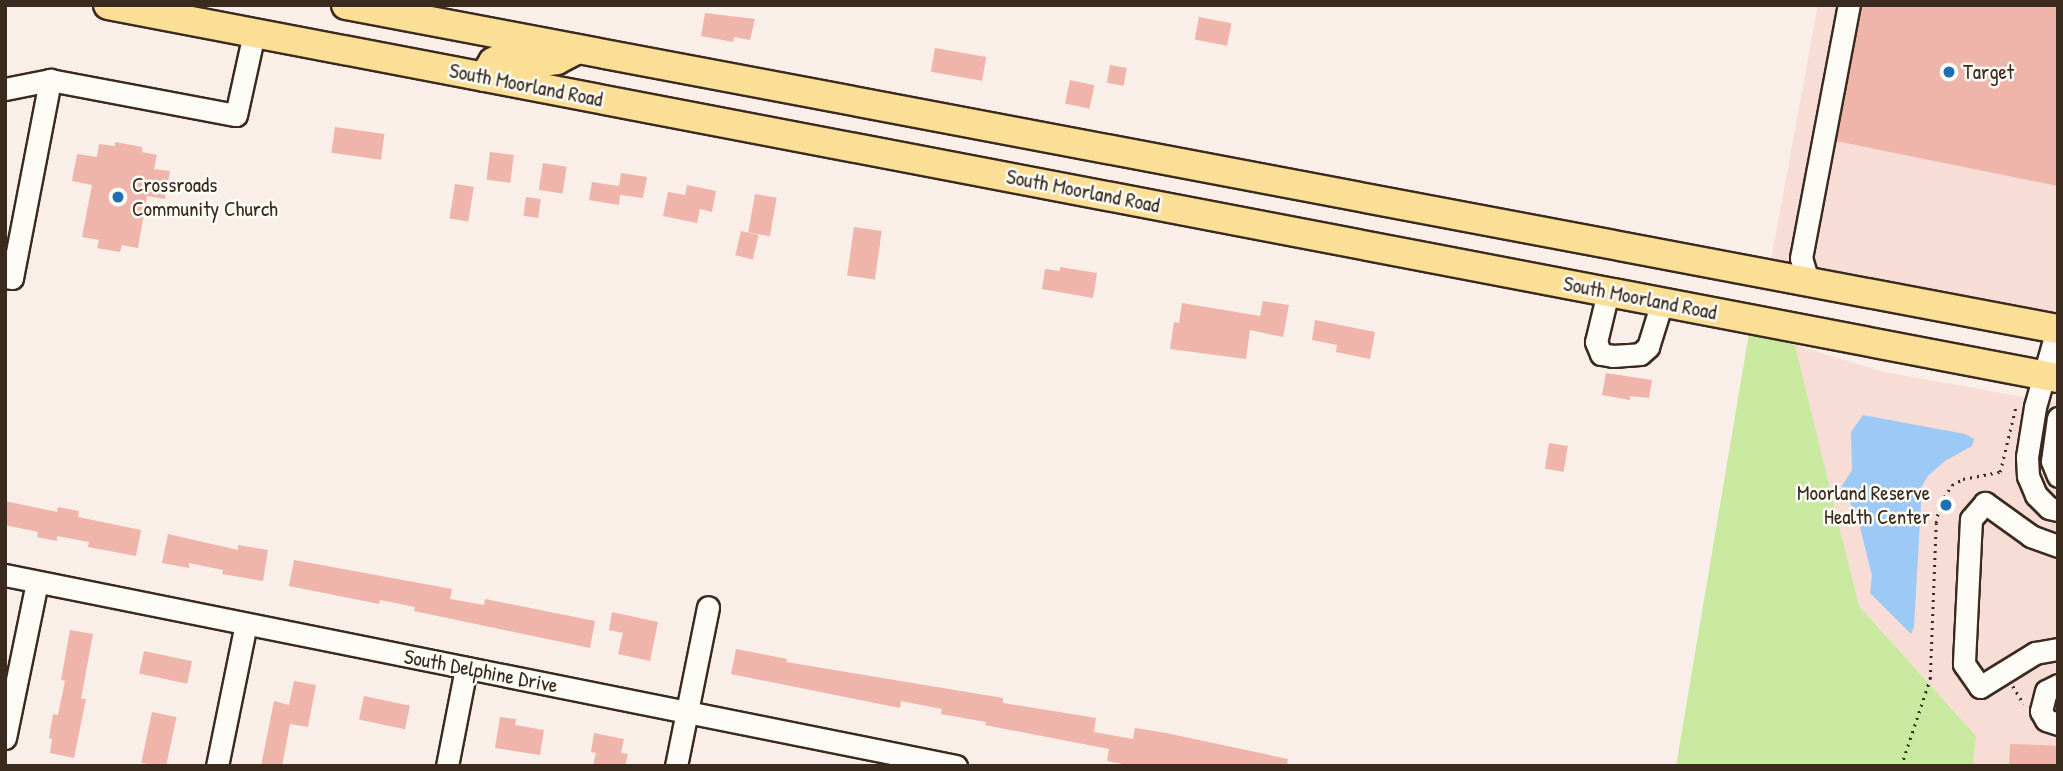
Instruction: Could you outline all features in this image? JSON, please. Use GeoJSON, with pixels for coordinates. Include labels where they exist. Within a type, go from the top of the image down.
{"type":"FeatureCollection","features":[{"type":"Feature","properties":{"kind":"main road","name":"South Moorland Road"},"geometry":{"type":"LineString","coordinates":[[108,5],[2051,377]]}},
{"type":"Feature","properties":{"kind":"main road"},"geometry":{"type":"LineString","coordinates":[[346,5],[1809,284],[2057,328]]}},
{"type":"Feature","properties":{"kind":"main road"},"geometry":{"type":"LineString","coordinates":[[484,77],[493,62],[501,58],[543,62],[557,60],[577,49]]}},
{"type":"Feature","properties":{"kind":"main road"},"geometry":{"type":"LineString","coordinates":[[548,89],[597,83],[628,86],[645,62]]}},
{"type":"Feature","properties":{"kind":"main road"},"geometry":{"type":"LineString","coordinates":[[1286,230],[1294,186]]}},
{"type":"Feature","properties":{"kind":"street"},"geometry":{"type":"LineString","coordinates":[[1809,284],[1801,258],[1849,5]]}},
{"type":"Feature","properties":{"kind":"street"},"geometry":{"type":"LineString","coordinates":[[5,89],[50,80],[236,115],[254,33]]}},
{"type":"Feature","properties":{"kind":"street"},"geometry":{"type":"LineString","coordinates":[[5,276],[12,278],[50,80]]}},
{"type":"Feature","properties":{"kind":"street"},"geometry":{"type":"LineString","coordinates":[[1608,292],[1596,342],[1601,354],[1640,354],[1648,347],[1662,302]]}},
{"type":"Feature","properties":{"kind":"street"},"geometry":{"type":"LineString","coordinates":[[2057,328],[2051,377],[2027,457],[2028,476],[2036,495],[2049,508],[2058,510]]}},
{"type":"Feature","properties":{"kind":"street"},"geometry":{"type":"LineString","coordinates":[[2058,418],[2052,461],[2058,476]]}},
{"type":"Feature","properties":{"kind":"street"},"geometry":{"type":"LineString","coordinates":[[2058,546],[2031,536],[1985,503],[1971,519],[1964,664],[1980,687],[2035,653],[2058,649]]}},
{"type":"Feature","properties":{"kind":"street","name":"South Delphine Drive"},"geometry":{"type":"LineString","coordinates":[[5,575],[687,712],[907,761],[956,766]]}},
{"type":"Feature","properties":{"kind":"street"},"geometry":{"type":"LineString","coordinates":[[5,738],[37,582]]}},
{"type":"Feature","properties":{"kind":"street"},"geometry":{"type":"LineString","coordinates":[[676,766],[708,607]]}},
{"type":"Feature","properties":{"kind":"street"},"geometry":{"type":"LineString","coordinates":[[217,766],[246,624]]}},
{"type":"Feature","properties":{"kind":"street"},"geometry":{"type":"LineString","coordinates":[[447,766],[467,668]]}},
{"type":"Feature","properties":{"kind":"street"},"geometry":{"type":"LineString","coordinates":[[2058,685],[2046,691],[2041,711],[2046,720],[2058,724]]}},
{"type":"Feature","properties":{"kind":"shaded area"},"geometry":{"type":"Polygon","coordinates":[[[1818,5],[2058,5],[2058,329],[1768,276],[1818,5]]]}},
{"type":"Feature","properties":{"kind":"shaded area","name":"Moorland Reserve Health Center"},"geometry":{"type":"Polygon","coordinates":[[[1795,345],[1884,372],[2058,403],[2058,766],[1973,766],[1976,736],[1859,606],[1795,345]]]}},
{"type":"Feature","properties":{"kind":"green space"},"geometry":{"type":"Polygon","coordinates":[[[1749,333],[1795,345],[1859,606],[1976,736],[1973,766],[1676,766],[1749,333]]]}},
{"type":"Feature","properties":{"kind":"water"},"geometry":{"type":"Polygon","coordinates":[[[1863,415],[1965,434],[1974,439],[1972,446],[1945,461],[1928,476],[1922,486],[1914,627],[1911,634],[1870,593],[1872,576],[1858,519],[1842,486],[1852,470],[1851,432],[1863,415]]]}},
{"type":"Feature","properties":{"kind":"building","name":"Target"},"geometry":{"type":"Polygon","coordinates":[[[1862,5],[2058,5],[2058,186],[1836,141],[1862,5]]]}},
{"type":"Feature","properties":{"kind":"building"},"geometry":{"type":"Polygon","coordinates":[[[705,13],[755,19],[750,40],[734,37],[733,42],[701,36],[705,13]]]}},
{"type":"Feature","properties":{"kind":"building"},"geometry":{"type":"Polygon","coordinates":[[[1199,17],[1231,23],[1227,46],[1195,40],[1199,17]]]}},
{"type":"Feature","properties":{"kind":"building"},"geometry":{"type":"Polygon","coordinates":[[[935,48],[986,57],[982,81],[931,72],[935,48]]]}},
{"type":"Feature","properties":{"kind":"building"},"geometry":{"type":"Polygon","coordinates":[[[1110,65],[1127,68],[1124,86],[1107,83],[1110,65]]]}},
{"type":"Feature","properties":{"kind":"building"},"geometry":{"type":"Polygon","coordinates":[[[1070,80],[1094,85],[1089,109],[1065,103],[1070,80]]]}},
{"type":"Feature","properties":{"kind":"building"},"geometry":{"type":"Polygon","coordinates":[[[335,127],[385,134],[381,160],[331,153],[335,127]]]}},
{"type":"Feature","properties":{"kind":"building","name":"Crossroads Community Church"},"geometry":{"type":"Polygon","coordinates":[[[115,142],[142,147],[142,152],[157,155],[154,169],[170,171],[165,199],[147,196],[138,248],[122,245],[120,252],[97,248],[99,240],[82,237],[92,185],[72,181],[77,154],[97,157],[99,144],[115,146],[115,142]]]}},
{"type":"Feature","properties":{"kind":"building"},"geometry":{"type":"Polygon","coordinates":[[[490,152],[514,155],[510,183],[487,180],[490,152]]]}},
{"type":"Feature","properties":{"kind":"building"},"geometry":{"type":"Polygon","coordinates":[[[543,163],[567,167],[562,193],[539,190],[543,163]]]}},
{"type":"Feature","properties":{"kind":"building"},"geometry":{"type":"Polygon","coordinates":[[[621,173],[647,177],[643,198],[620,195],[619,205],[589,200],[592,182],[619,186],[621,173]]]}},
{"type":"Feature","properties":{"kind":"building"},"geometry":{"type":"Polygon","coordinates":[[[455,184],[474,187],[468,222],[450,219],[455,184]]]}},
{"type":"Feature","properties":{"kind":"building"},"geometry":{"type":"Polygon","coordinates":[[[687,185],[716,191],[712,212],[700,209],[697,223],[663,216],[668,192],[685,195],[687,185]]]}},
{"type":"Feature","properties":{"kind":"building"},"geometry":{"type":"Polygon","coordinates":[[[755,194],[777,198],[770,236],[748,232],[755,194]]]}},
{"type":"Feature","properties":{"kind":"building"},"geometry":{"type":"Polygon","coordinates":[[[526,197],[541,199],[538,218],[523,216],[526,197]]]}},
{"type":"Feature","properties":{"kind":"building"},"geometry":{"type":"Polygon","coordinates":[[[854,227],[882,231],[875,279],[847,276],[854,227]]]}},
{"type":"Feature","properties":{"kind":"building"},"geometry":{"type":"Polygon","coordinates":[[[741,231],[759,235],[753,259],[735,255],[741,231]]]}},
{"type":"Feature","properties":{"kind":"building"},"geometry":{"type":"Polygon","coordinates":[[[1060,267],[1097,273],[1093,298],[1042,289],[1045,269],[1060,271],[1060,267]]]}},
{"type":"Feature","properties":{"kind":"building"},"geometry":{"type":"Polygon","coordinates":[[[1263,301],[1289,305],[1283,337],[1250,330],[1246,359],[1170,349],[1174,322],[1179,323],[1182,303],[1260,316],[1263,301]]]}},
{"type":"Feature","properties":{"kind":"building"},"geometry":{"type":"Polygon","coordinates":[[[1315,320],[1375,332],[1370,359],[1336,352],[1337,345],[1312,340],[1315,320]]]}},
{"type":"Feature","properties":{"kind":"building"},"geometry":{"type":"Polygon","coordinates":[[[1606,373],[1652,380],[1649,398],[1630,396],[1630,400],[1602,395],[1606,373]]]}},
{"type":"Feature","properties":{"kind":"building"},"geometry":{"type":"Polygon","coordinates":[[[1549,443],[1568,446],[1564,472],[1545,469],[1549,443]]]}},
{"type":"Feature","properties":{"kind":"building"},"geometry":{"type":"Polygon","coordinates":[[[5,501],[57,512],[58,507],[79,511],[78,517],[141,530],[136,556],[88,547],[89,542],[57,536],[57,541],[37,537],[38,532],[5,525],[5,501]]]}},
{"type":"Feature","properties":{"kind":"building"},"geometry":{"type":"Polygon","coordinates":[[[168,534],[238,550],[238,545],[268,550],[263,581],[222,574],[223,570],[189,563],[189,568],[162,563],[168,534]]]}},
{"type":"Feature","properties":{"kind":"building"},"geometry":{"type":"Polygon","coordinates":[[[294,560],[452,589],[450,599],[484,605],[485,599],[595,621],[590,648],[414,611],[415,607],[380,600],[379,604],[289,586],[294,560]]]}},
{"type":"Feature","properties":{"kind":"building"},"geometry":{"type":"Polygon","coordinates":[[[612,612],[658,622],[650,661],[618,654],[623,633],[609,630],[612,612]]]}},
{"type":"Feature","properties":{"kind":"building"},"geometry":{"type":"Polygon","coordinates":[[[70,630],[93,634],[81,699],[86,699],[74,758],[50,753],[52,739],[49,738],[53,714],[58,715],[65,681],[61,680],[70,630]]]}},
{"type":"Feature","properties":{"kind":"building"},"geometry":{"type":"Polygon","coordinates":[[[736,649],[787,659],[786,662],[1003,698],[1003,703],[1096,718],[1094,732],[1133,739],[1135,728],[1166,733],[1288,759],[1287,766],[1133,766],[1107,761],[1109,749],[985,725],[986,722],[941,714],[942,709],[901,701],[900,708],[731,674],[736,649]]]}},
{"type":"Feature","properties":{"kind":"building"},"geometry":{"type":"Polygon","coordinates":[[[144,651],[192,661],[187,684],[139,673],[144,651]]]}},
{"type":"Feature","properties":{"kind":"building"},"geometry":{"type":"Polygon","coordinates":[[[294,681],[316,685],[308,727],[290,724],[282,766],[261,766],[274,701],[289,705],[294,681]]]}},
{"type":"Feature","properties":{"kind":"building"},"geometry":{"type":"Polygon","coordinates":[[[364,696],[410,706],[405,729],[359,719],[364,696]]]}},
{"type":"Feature","properties":{"kind":"building"},"geometry":{"type":"Polygon","coordinates":[[[152,712],[176,717],[166,766],[141,763],[152,712]]]}},
{"type":"Feature","properties":{"kind":"building"},"geometry":{"type":"Polygon","coordinates":[[[500,717],[516,719],[515,725],[544,730],[540,755],[495,748],[500,717]]]}},
{"type":"Feature","properties":{"kind":"building"},"geometry":{"type":"Polygon","coordinates":[[[594,733],[624,739],[621,753],[628,754],[625,766],[593,766],[596,753],[591,752],[594,733]]]}},
{"type":"Feature","properties":{"kind":"building"},"geometry":{"type":"Polygon","coordinates":[[[2010,744],[2058,746],[2057,766],[2009,766],[2010,744]]]}},
{"type":"Feature","properties":{"kind":"place","name":"Target"},"geometry":{"type":"Point","coordinates":[1949,72]}},
{"type":"Feature","properties":{"kind":"place","name":"Crossroads Community Church"},"geometry":{"type":"Point","coordinates":[118,197]}},
{"type":"Feature","properties":{"kind":"place","name":"Moorland Reserve Health Center"},"geometry":{"type":"Point","coordinates":[1946,505]}}]}
